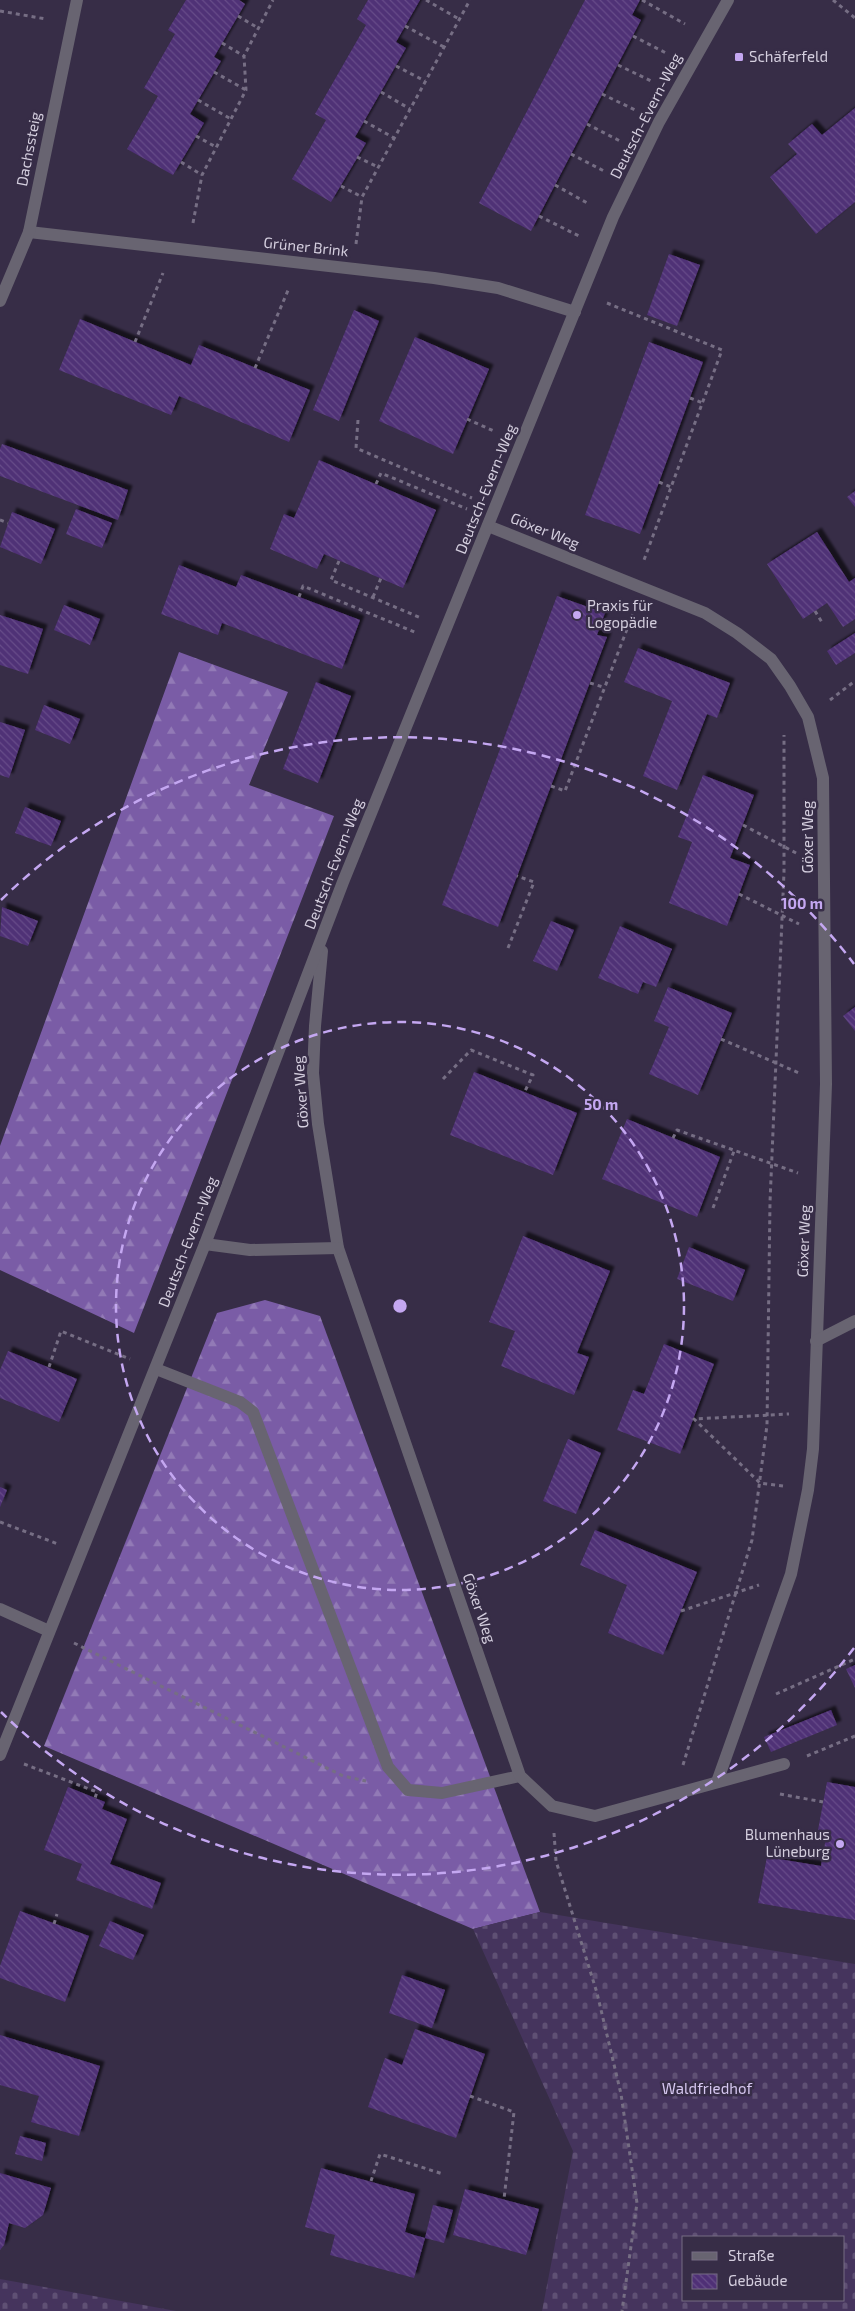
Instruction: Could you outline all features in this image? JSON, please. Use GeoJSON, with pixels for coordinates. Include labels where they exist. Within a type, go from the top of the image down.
{"type":"FeatureCollection","features":[{"type":"Feature","properties":{"kind":"street","name":"Dachssteig"},"geometry":{"type":"LineString","coordinates":[[0,301],[29,232],[77,0]]}},
{"type":"Feature","properties":{"kind":"street","name":"Deutsch-Evern-Weg"},"geometry":{"type":"LineString","coordinates":[[0,1755],[156,1369],[346,873],[576,312],[613,217],[674,93],[728,0]]}},
{"type":"Feature","properties":{"kind":"street","name":"Grüner Brink"},"geometry":{"type":"LineString","coordinates":[[29,232],[353,269],[498,288],[576,312]]}},
{"type":"Feature","properties":{"kind":"street","name":"Göxer Weg"},"geometry":{"type":"LineString","coordinates":[[492,517],[639,587],[705,613],[737,633],[771,659],[808,716],[823,778],[826,1084],[815,1412],[808,1490],[791,1574],[717,1782]]}},
{"type":"Feature","properties":{"kind":"street","name":"Göxer Weg"},"geometry":{"type":"LineString","coordinates":[[324,932],[315,1026],[313,1073],[318,1124],[338,1248],[520,1776],[552,1806]]}},
{"type":"Feature","properties":{"kind":"street"},"geometry":{"type":"LineString","coordinates":[[205,1244],[250,1250],[338,1248]]}},
{"type":"Feature","properties":{"kind":"street"},"geometry":{"type":"LineString","coordinates":[[816,1341],[855,1321]]}},
{"type":"Feature","properties":{"kind":"street"},"geometry":{"type":"LineString","coordinates":[[156,1369],[240,1402],[253,1412],[388,1767],[408,1790],[442,1793],[520,1776]]}},
{"type":"Feature","properties":{"kind":"street"},"geometry":{"type":"LineString","coordinates":[[0,1609],[49,1630]]}},
{"type":"Feature","properties":{"kind":"street"},"geometry":{"type":"LineString","coordinates":[[552,1806],[595,1816],[784,1764]]}},
{"type":"Feature","properties":{"kind":"path"},"geometry":{"type":"LineString","coordinates":[[187,250],[202,175],[246,90],[244,56],[273,0]]}},
{"type":"Feature","properties":{"kind":"path"},"geometry":{"type":"LineString","coordinates":[[426,0],[459,19]]}},
{"type":"Feature","properties":{"kind":"path"},"geometry":{"type":"LineString","coordinates":[[353,269],[362,197],[470,0]]}},
{"type":"Feature","properties":{"kind":"path"},"geometry":{"type":"LineString","coordinates":[[642,0],[707,36]]}},
{"type":"Feature","properties":{"kind":"path"},"geometry":{"type":"LineString","coordinates":[[833,0],[855,18]]}},
{"type":"Feature","properties":{"kind":"path"},"geometry":{"type":"LineString","coordinates":[[0,11],[71,23]]}},
{"type":"Feature","properties":{"kind":"path"},"geometry":{"type":"LineString","coordinates":[[238,16],[258,28]]}},
{"type":"Feature","properties":{"kind":"path"},"geometry":{"type":"LineString","coordinates":[[405,26],[444,48]]}},
{"type":"Feature","properties":{"kind":"path"},"geometry":{"type":"LineString","coordinates":[[633,36],[689,66]]}},
{"type":"Feature","properties":{"kind":"path"},"geometry":{"type":"LineString","coordinates":[[222,43],[244,56]]}},
{"type":"Feature","properties":{"kind":"path"},"geometry":{"type":"LineString","coordinates":[[618,65],[674,93]]}},
{"type":"Feature","properties":{"kind":"path"},"geometry":{"type":"LineString","coordinates":[[396,66],[426,81]]}},
{"type":"Feature","properties":{"kind":"path"},"geometry":{"type":"LineString","coordinates":[[214,72],[246,90]]}},
{"type":"Feature","properties":{"kind":"path"},"geometry":{"type":"LineString","coordinates":[[380,92],[410,109]]}},
{"type":"Feature","properties":{"kind":"path"},"geometry":{"type":"LineString","coordinates":[[602,94],[659,122]]}},
{"type":"Feature","properties":{"kind":"path"},"geometry":{"type":"LineString","coordinates":[[198,100],[231,119]]}},
{"type":"Feature","properties":{"kind":"path"},"geometry":{"type":"LineString","coordinates":[[364,121],[394,138]]}},
{"type":"Feature","properties":{"kind":"path"},"geometry":{"type":"LineString","coordinates":[[587,124],[644,154]]}},
{"type":"Feature","properties":{"kind":"path"},"geometry":{"type":"LineString","coordinates":[[196,136],[216,147]]}},
{"type":"Feature","properties":{"kind":"path"},"geometry":{"type":"LineString","coordinates":[[571,154],[629,184]]}},
{"type":"Feature","properties":{"kind":"path"},"geometry":{"type":"LineString","coordinates":[[357,157],[378,167]]}},
{"type":"Feature","properties":{"kind":"path"},"geometry":{"type":"LineString","coordinates":[[181,162],[202,175]]}},
{"type":"Feature","properties":{"kind":"path"},"geometry":{"type":"LineString","coordinates":[[555,185],[613,217]]}},
{"type":"Feature","properties":{"kind":"path"},"geometry":{"type":"LineString","coordinates":[[341,186],[362,197]]}},
{"type":"Feature","properties":{"kind":"path"},"geometry":{"type":"LineString","coordinates":[[539,216],[601,248]]}},
{"type":"Feature","properties":{"kind":"path"},"geometry":{"type":"LineString","coordinates":[[135,342],[173,249]]}},
{"type":"Feature","properties":{"kind":"path"},"geometry":{"type":"LineString","coordinates":[[255,368],[300,263]]}},
{"type":"Feature","properties":{"kind":"path"},"geometry":{"type":"LineString","coordinates":[[551,786],[565,791],[639,587],[671,487],[722,350],[583,293]]}},
{"type":"Feature","properties":{"kind":"path"},"geometry":{"type":"LineString","coordinates":[[690,398],[703,403]]}},
{"type":"Feature","properties":{"kind":"path"},"geometry":{"type":"LineString","coordinates":[[468,419],[522,444]]}},
{"type":"Feature","properties":{"kind":"path"},"geometry":{"type":"LineString","coordinates":[[358,420],[356,448],[492,517]]}},
{"type":"Feature","properties":{"kind":"path"},"geometry":{"type":"LineString","coordinates":[[376,484],[381,473],[492,517]]}},
{"type":"Feature","properties":{"kind":"path"},"geometry":{"type":"LineString","coordinates":[[659,482],[671,487]]}},
{"type":"Feature","properties":{"kind":"path"},"geometry":{"type":"LineString","coordinates":[[0,520],[8,523]]}},
{"type":"Feature","properties":{"kind":"path"},"geometry":{"type":"LineString","coordinates":[[339,560],[331,580],[446,628]]}},
{"type":"Feature","properties":{"kind":"path"},"geometry":{"type":"LineString","coordinates":[[373,597],[381,578]]}},
{"type":"Feature","properties":{"kind":"path"},"geometry":{"type":"LineString","coordinates":[[299,597],[303,586],[440,643]]}},
{"type":"Feature","properties":{"kind":"path"},"geometry":{"type":"LineString","coordinates":[[815,611],[823,624]]}},
{"type":"Feature","properties":{"kind":"path"},"geometry":{"type":"LineString","coordinates":[[808,716],[855,681]]}},
{"type":"Feature","properties":{"kind":"path"},"geometry":{"type":"LineString","coordinates":[[590,683],[603,688]]}},
{"type":"Feature","properties":{"kind":"path"},"geometry":{"type":"LineString","coordinates":[[673,1795],[752,1540],[760,1483],[767,1415],[772,1165],[783,916],[784,729]]}},
{"type":"Feature","properties":{"kind":"path"},"geometry":{"type":"LineString","coordinates":[[743,825],[824,868]]}},
{"type":"Feature","properties":{"kind":"path"},"geometry":{"type":"LineString","coordinates":[[508,948],[534,882],[517,876]]}},
{"type":"Feature","properties":{"kind":"path"},"geometry":{"type":"LineString","coordinates":[[739,894],[825,937]]}},
{"type":"Feature","properties":{"kind":"path"},"geometry":{"type":"LineString","coordinates":[[721,1040],[826,1084]]}},
{"type":"Feature","properties":{"kind":"path"},"geometry":{"type":"LineString","coordinates":[[443,1079],[471,1050],[533,1075],[525,1091]]}},
{"type":"Feature","properties":{"kind":"path"},"geometry":{"type":"LineString","coordinates":[[674,1138],[677,1130],[772,1165],[823,1181]]}},
{"type":"Feature","properties":{"kind":"path"},"geometry":{"type":"LineString","coordinates":[[713,1208],[734,1151]]}},
{"type":"Feature","properties":{"kind":"path"},"geometry":{"type":"LineString","coordinates":[[49,1366],[61,1331],[156,1369]]}},
{"type":"Feature","properties":{"kind":"path"},"geometry":{"type":"LineString","coordinates":[[808,1490],[760,1483],[694,1420],[815,1412]]}},
{"type":"Feature","properties":{"kind":"path"},"geometry":{"type":"LineString","coordinates":[[0,1522],[82,1554]]}},
{"type":"Feature","properties":{"kind":"path"},"geometry":{"type":"LineString","coordinates":[[681,1611],[791,1574]]}},
{"type":"Feature","properties":{"kind":"path"},"geometry":{"type":"LineString","coordinates":[[49,1630],[343,1776],[408,1790]]}},
{"type":"Feature","properties":{"kind":"path"},"geometry":{"type":"LineString","coordinates":[[744,1709],[855,1659]]}},
{"type":"Feature","properties":{"kind":"path"},"geometry":{"type":"LineString","coordinates":[[784,1764],[855,1736]]}},
{"type":"Feature","properties":{"kind":"path"},"geometry":{"type":"LineString","coordinates":[[18,1762],[97,1792],[95,1798]]}},
{"type":"Feature","properties":{"kind":"path"},"geometry":{"type":"LineString","coordinates":[[552,1806],[556,1861],[598,1993],[621,2094],[637,2203],[622,2311]]}},
{"type":"Feature","properties":{"kind":"path"},"geometry":{"type":"LineString","coordinates":[[54,1924],[57,1914]]}},
{"type":"Feature","properties":{"kind":"path"},"geometry":{"type":"LineString","coordinates":[[470,2096],[514,2112],[504,2199]]}},
{"type":"Feature","properties":{"kind":"path"},"geometry":{"type":"LineString","coordinates":[[371,2181],[380,2154],[443,2174]]}},
{"type":"Feature","properties":{"kind":"green space"},"geometry":{"type":"Polygon","coordinates":[[[179,652],[288,692],[249,785],[334,816],[134,1333],[0,1270],[0,1146],[179,652]]]}},
{"type":"Feature","properties":{"kind":"green space"},"geometry":{"type":"Polygon","coordinates":[[[265,1300],[320,1316],[540,1912],[473,1929],[44,1746],[217,1313],[265,1300]]]}},
{"type":"Feature","properties":{"kind":"green space","name":"Waldfriedhof"},"geometry":{"type":"Polygon","coordinates":[[[540,1912],[855,1964],[855,2311],[542,2311],[573,2151],[473,1929],[540,1912]]]}},
{"type":"Feature","properties":{"kind":"green space"},"geometry":{"type":"Polygon","coordinates":[[[0,2279],[176,2311],[0,2311],[0,2279]]]}},
{"type":"Feature","properties":{"kind":"building"},"geometry":{"type":"Polygon","coordinates":[[[186,0],[239,0],[245,4],[214,57],[221,61],[190,114],[204,123],[173,175],[127,149],[158,96],[144,88],[175,34],[168,30],[186,0]]]}},
{"type":"Feature","properties":{"kind":"building"},"geometry":{"type":"Polygon","coordinates":[[[368,0],[420,0],[396,42],[406,48],[355,137],[366,143],[331,202],[292,179],[326,120],[315,114],[366,25],[357,19],[368,0]]]}},
{"type":"Feature","properties":{"kind":"building"},"geometry":{"type":"Polygon","coordinates":[[[585,0],[640,0],[632,15],[641,20],[531,231],[479,203],[585,0]]]}},
{"type":"Feature","properties":{"kind":"building"},"geometry":{"type":"Polygon","coordinates":[[[855,108],[855,202],[816,234],[770,177],[797,154],[788,144],[812,124],[822,135],[855,108]]]}},
{"type":"Feature","properties":{"kind":"building"},"geometry":{"type":"Polygon","coordinates":[[[669,254],[700,265],[677,326],[647,315],[669,254]]]}},
{"type":"Feature","properties":{"kind":"building"},"geometry":{"type":"Polygon","coordinates":[[[354,310],[379,321],[339,421],[313,410],[354,310]]]}},
{"type":"Feature","properties":{"kind":"building"},"geometry":{"type":"Polygon","coordinates":[[[80,319],[191,365],[199,345],[310,390],[289,442],[179,396],[171,415],[59,370],[80,319]]]}},
{"type":"Feature","properties":{"kind":"building"},"geometry":{"type":"Polygon","coordinates":[[[415,337],[489,369],[453,454],[379,421],[415,337]]]}},
{"type":"Feature","properties":{"kind":"building"},"geometry":{"type":"Polygon","coordinates":[[[649,342],[703,362],[640,534],[585,515],[649,342]]]}},
{"type":"Feature","properties":{"kind":"building"},"geometry":{"type":"Polygon","coordinates":[[[2,444],[128,490],[118,520],[0,476],[0,449],[2,444]]]}},
{"type":"Feature","properties":{"kind":"building"},"geometry":{"type":"Polygon","coordinates":[[[319,460],[436,510],[403,588],[324,554],[317,569],[270,549],[284,514],[294,518],[319,460]]]}},
{"type":"Feature","properties":{"kind":"building"},"geometry":{"type":"Polygon","coordinates":[[[855,491],[855,507],[847,497],[855,491]]]}},
{"type":"Feature","properties":{"kind":"building"},"geometry":{"type":"Polygon","coordinates":[[[76,509],[112,523],[102,548],[66,534],[76,509]]]}},
{"type":"Feature","properties":{"kind":"building"},"geometry":{"type":"Polygon","coordinates":[[[12,512],[55,529],[41,564],[0,547],[12,512]]]}},
{"type":"Feature","properties":{"kind":"building"},"geometry":{"type":"Polygon","coordinates":[[[817,532],[849,582],[855,578],[855,619],[843,627],[827,603],[803,619],[767,564],[817,532]]]}},
{"type":"Feature","properties":{"kind":"building"},"geometry":{"type":"Polygon","coordinates":[[[179,565],[236,587],[241,575],[360,620],[342,669],[222,623],[218,635],[161,614],[179,565]]]}},
{"type":"Feature","properties":{"kind":"building"},"geometry":{"type":"Polygon","coordinates":[[[557,596],[605,613],[597,635],[607,637],[498,927],[442,905],[557,596]]]}},
{"type":"Feature","properties":{"kind":"building"},"geometry":{"type":"Polygon","coordinates":[[[64,605],[100,619],[90,645],[54,630],[64,605]]]}},
{"type":"Feature","properties":{"kind":"building"},"geometry":{"type":"Polygon","coordinates":[[[0,615],[43,629],[28,674],[0,665],[0,615]]]}},
{"type":"Feature","properties":{"kind":"building"},"geometry":{"type":"Polygon","coordinates":[[[855,633],[855,653],[836,665],[827,651],[855,633]]]}},
{"type":"Feature","properties":{"kind":"building"},"geometry":{"type":"Polygon","coordinates":[[[638,648],[730,683],[717,718],[707,714],[677,790],[643,776],[672,701],[624,682],[638,648]]]}},
{"type":"Feature","properties":{"kind":"building"},"geometry":{"type":"Polygon","coordinates":[[[316,682],[351,696],[318,783],[283,769],[316,682]]]}},
{"type":"Feature","properties":{"kind":"building"},"geometry":{"type":"Polygon","coordinates":[[[44,705],[80,719],[70,744],[35,730],[44,705]]]}},
{"type":"Feature","properties":{"kind":"building"},"geometry":{"type":"Polygon","coordinates":[[[0,722],[25,730],[9,778],[0,775],[0,722]]]}},
{"type":"Feature","properties":{"kind":"building"},"geometry":{"type":"Polygon","coordinates":[[[703,775],[754,795],[730,858],[750,865],[727,926],[669,903],[692,842],[678,837],[703,775]]]}},
{"type":"Feature","properties":{"kind":"building"},"geometry":{"type":"Polygon","coordinates":[[[25,807],[61,821],[51,846],[15,833],[25,807]]]}},
{"type":"Feature","properties":{"kind":"building"},"geometry":{"type":"Polygon","coordinates":[[[2,907],[38,921],[28,946],[0,936],[2,907]]]}},
{"type":"Feature","properties":{"kind":"building"},"geometry":{"type":"Polygon","coordinates":[[[551,921],[574,930],[557,971],[533,961],[551,921]]]}},
{"type":"Feature","properties":{"kind":"building"},"geometry":{"type":"Polygon","coordinates":[[[620,926],[672,949],[656,987],[643,982],[638,994],[598,978],[620,926]]]}},
{"type":"Feature","properties":{"kind":"building"},"geometry":{"type":"Polygon","coordinates":[[[668,987],[732,1013],[698,1095],[649,1074],[669,1027],[654,1021],[668,987]]]}},
{"type":"Feature","properties":{"kind":"building"},"geometry":{"type":"Polygon","coordinates":[[[855,1007],[855,1031],[843,1016],[855,1007]]]}},
{"type":"Feature","properties":{"kind":"building"},"geometry":{"type":"Polygon","coordinates":[[[474,1072],[577,1113],[553,1175],[450,1135],[474,1072]]]}},
{"type":"Feature","properties":{"kind":"building"},"geometry":{"type":"Polygon","coordinates":[[[627,1119],[720,1157],[697,1217],[602,1179],[627,1119]]]}},
{"type":"Feature","properties":{"kind":"building"},"geometry":{"type":"Polygon","coordinates":[[[523,1236],[610,1271],[577,1353],[589,1357],[574,1395],[501,1366],[515,1331],[489,1322],[523,1236]]]}},
{"type":"Feature","properties":{"kind":"building"},"geometry":{"type":"Polygon","coordinates":[[[689,1247],[745,1270],[733,1301],[677,1279],[689,1247]]]}},
{"type":"Feature","properties":{"kind":"building"},"geometry":{"type":"Polygon","coordinates":[[[664,1344],[714,1364],[680,1454],[617,1430],[633,1390],[644,1394],[664,1344]]]}},
{"type":"Feature","properties":{"kind":"building"},"geometry":{"type":"Polygon","coordinates":[[[8,1351],[77,1379],[59,1422],[0,1398],[0,1370],[8,1351]]]}},
{"type":"Feature","properties":{"kind":"building"},"geometry":{"type":"Polygon","coordinates":[[[568,1439],[601,1453],[576,1514],[543,1501],[568,1439]]]}},
{"type":"Feature","properties":{"kind":"building"},"geometry":{"type":"Polygon","coordinates":[[[0,1487],[7,1490],[0,1507],[0,1487]]]}},
{"type":"Feature","properties":{"kind":"building"},"geometry":{"type":"Polygon","coordinates":[[[595,1530],[697,1572],[663,1655],[608,1633],[627,1585],[580,1565],[595,1530]]]}},
{"type":"Feature","properties":{"kind":"building"},"geometry":{"type":"Polygon","coordinates":[[[855,1665],[855,1688],[846,1669],[855,1665]]]}},
{"type":"Feature","properties":{"kind":"building"},"geometry":{"type":"Polygon","coordinates":[[[831,1710],[837,1725],[771,1752],[764,1737],[831,1710]]]}},
{"type":"Feature","properties":{"kind":"building","name":"Blumenhaus Lüneburg"},"geometry":{"type":"Polygon","coordinates":[[[827,1782],[855,1787],[855,1920],[758,1903],[767,1857],[821,1866],[827,1832],[818,1830],[827,1782]]]}},
{"type":"Feature","properties":{"kind":"building"},"geometry":{"type":"Polygon","coordinates":[[[68,1787],[105,1802],[102,1809],[127,1819],[110,1864],[161,1883],[152,1909],[76,1880],[82,1864],[44,1850],[68,1787]]]}},
{"type":"Feature","properties":{"kind":"building"},"geometry":{"type":"Polygon","coordinates":[[[20,1911],[89,1936],[65,2002],[0,1978],[0,1966],[20,1911]]]}},
{"type":"Feature","properties":{"kind":"building"},"geometry":{"type":"Polygon","coordinates":[[[110,1921],[144,1935],[133,1960],[99,1946],[110,1921]]]}},
{"type":"Feature","properties":{"kind":"building"},"geometry":{"type":"Polygon","coordinates":[[[402,1975],[445,1990],[432,2028],[389,2013],[402,1975]]]}},
{"type":"Feature","properties":{"kind":"building"},"geometry":{"type":"Polygon","coordinates":[[[415,2029],[485,2054],[456,2138],[368,2107],[385,2058],[402,2065],[415,2029]]]}},
{"type":"Feature","properties":{"kind":"building"},"geometry":{"type":"Polygon","coordinates":[[[0,2035],[100,2066],[79,2136],[31,2122],[39,2096],[0,2085],[0,2035]]]}},
{"type":"Feature","properties":{"kind":"building"},"geometry":{"type":"Polygon","coordinates":[[[20,2136],[46,2143],[42,2161],[15,2154],[20,2136]]]}},
{"type":"Feature","properties":{"kind":"building"},"geometry":{"type":"Polygon","coordinates":[[[321,2168],[415,2194],[405,2232],[425,2238],[414,2278],[330,2255],[335,2235],[305,2227],[321,2168]]]}},
{"type":"Feature","properties":{"kind":"building"},"geometry":{"type":"Polygon","coordinates":[[[0,2173],[51,2188],[43,2215],[25,2228],[9,2223],[4,2245],[0,2250],[0,2173]]]}},
{"type":"Feature","properties":{"kind":"building"},"geometry":{"type":"Polygon","coordinates":[[[465,2189],[539,2209],[526,2255],[453,2235],[465,2189]]]}},
{"type":"Feature","properties":{"kind":"building"},"geometry":{"type":"Polygon","coordinates":[[[433,2205],[453,2210],[444,2243],[425,2238],[433,2205]]]}},
{"type":"Feature","properties":{"kind":"place","name":"Schäferfeld"},"geometry":{"type":"Point","coordinates":[739,57]}},
{"type":"Feature","properties":{"kind":"place","name":"Praxis für Logopädie"},"geometry":{"type":"Point","coordinates":[577,615]}},
{"type":"Feature","properties":{"kind":"place","name":"Blumenhaus Lüneburg"},"geometry":{"type":"Point","coordinates":[840,1844]}}]}
